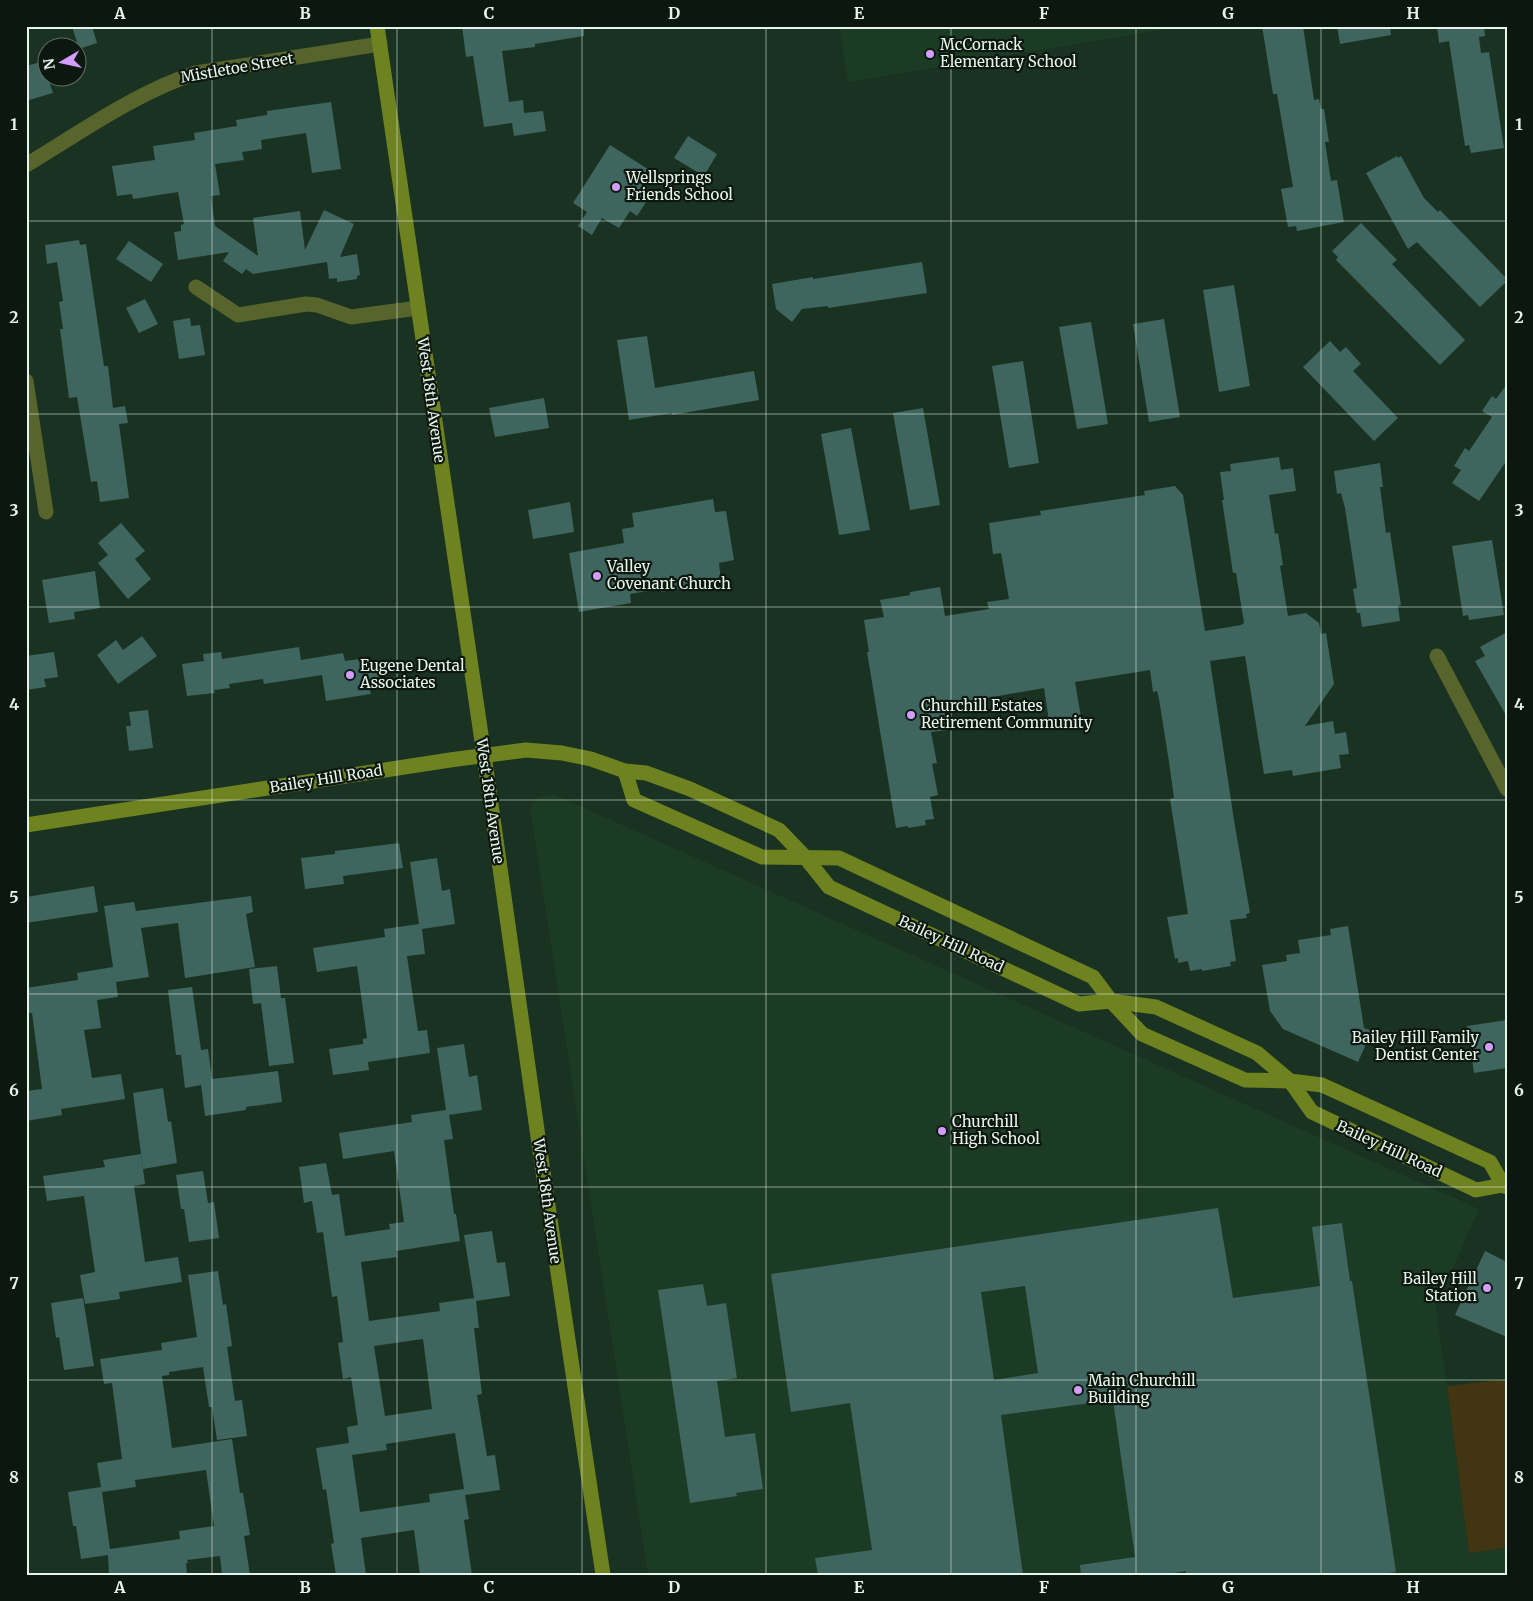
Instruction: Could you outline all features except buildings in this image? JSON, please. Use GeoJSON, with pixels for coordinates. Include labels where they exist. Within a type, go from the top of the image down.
{"type":"FeatureCollection","features":[{"type":"Feature","properties":{"kind":"main road","name":"West 18th Avenue"},"geometry":{"type":"LineString","coordinates":[[377,26],[603,1575]]}},
{"type":"Feature","properties":{"kind":"main road","name":"Bailey Hill Road"},"geometry":{"type":"LineString","coordinates":[[26,825],[526,750],[562,753],[591,759],[625,771],[646,773],[690,790],[779,830],[805,857],[829,887],[1079,1004],[1111,1001],[1156,1007],[1257,1053],[1290,1081],[1312,1112],[1476,1190],[1505,1186],[1490,1162],[1322,1085],[1290,1081],[1245,1080],[1142,1034],[1111,1001],[1093,977],[839,858],[805,857],[762,857],[634,800],[625,771]]}},
{"type":"Feature","properties":{"kind":"street","name":"Mistletoe Street"},"geometry":{"type":"LineString","coordinates":[[26,165],[128,104],[171,81],[196,73],[380,44]]}},
{"type":"Feature","properties":{"kind":"street"},"geometry":{"type":"LineString","coordinates":[[196,287],[238,315],[306,304],[317,305],[351,317],[418,308]]}},
{"type":"Feature","properties":{"kind":"street"},"geometry":{"type":"LineString","coordinates":[[26,381],[46,512]]}},
{"type":"Feature","properties":{"kind":"street"},"geometry":{"type":"LineString","coordinates":[[1437,656],[1507,789]]}},
{"type":"Feature","properties":{"kind":"shaded area","name":"McCornack Elementary School"},"geometry":{"type":"Polygon","coordinates":[[[839,26],[1183,26],[848,82],[839,26]]]}},
{"type":"Feature","properties":{"kind":"shaded area","name":"Churchill High School"},"geometry":{"type":"Polygon","coordinates":[[[553,794],[1479,1209],[1436,1306],[1469,1553],[1507,1548],[1507,1575],[648,1575],[530,808],[538,797],[553,794]]]}},
{"type":"Feature","properties":{"kind":"shaded area"},"geometry":{"type":"Polygon","coordinates":[[[1507,1379],[1507,1548],[1469,1553],[1447,1386],[1507,1379]]]}},
{"type":"Feature","properties":{"kind":"place","name":"McCornack Elementary School"},"geometry":{"type":"Point","coordinates":[930,54]}},
{"type":"Feature","properties":{"kind":"place","name":"Wellsprings Friends School"},"geometry":{"type":"Point","coordinates":[616,187]}},
{"type":"Feature","properties":{"kind":"place","name":"Valley Covenant Church"},"geometry":{"type":"Point","coordinates":[597,576]}},
{"type":"Feature","properties":{"kind":"place","name":"Eugene Dental Associates"},"geometry":{"type":"Point","coordinates":[350,675]}},
{"type":"Feature","properties":{"kind":"place","name":"Churchill Estates Retirement Community"},"geometry":{"type":"Point","coordinates":[911,715]}},
{"type":"Feature","properties":{"kind":"place","name":"Bailey Hill Family Dentist Center"},"geometry":{"type":"Point","coordinates":[1489,1047]}},
{"type":"Feature","properties":{"kind":"place","name":"Churchill High School"},"geometry":{"type":"Point","coordinates":[942,1131]}},
{"type":"Feature","properties":{"kind":"place","name":"Bailey Hill Station"},"geometry":{"type":"Point","coordinates":[1487,1288]}},
{"type":"Feature","properties":{"kind":"place","name":"Main Churchill Building"},"geometry":{"type":"Point","coordinates":[1078,1390]}}]}
